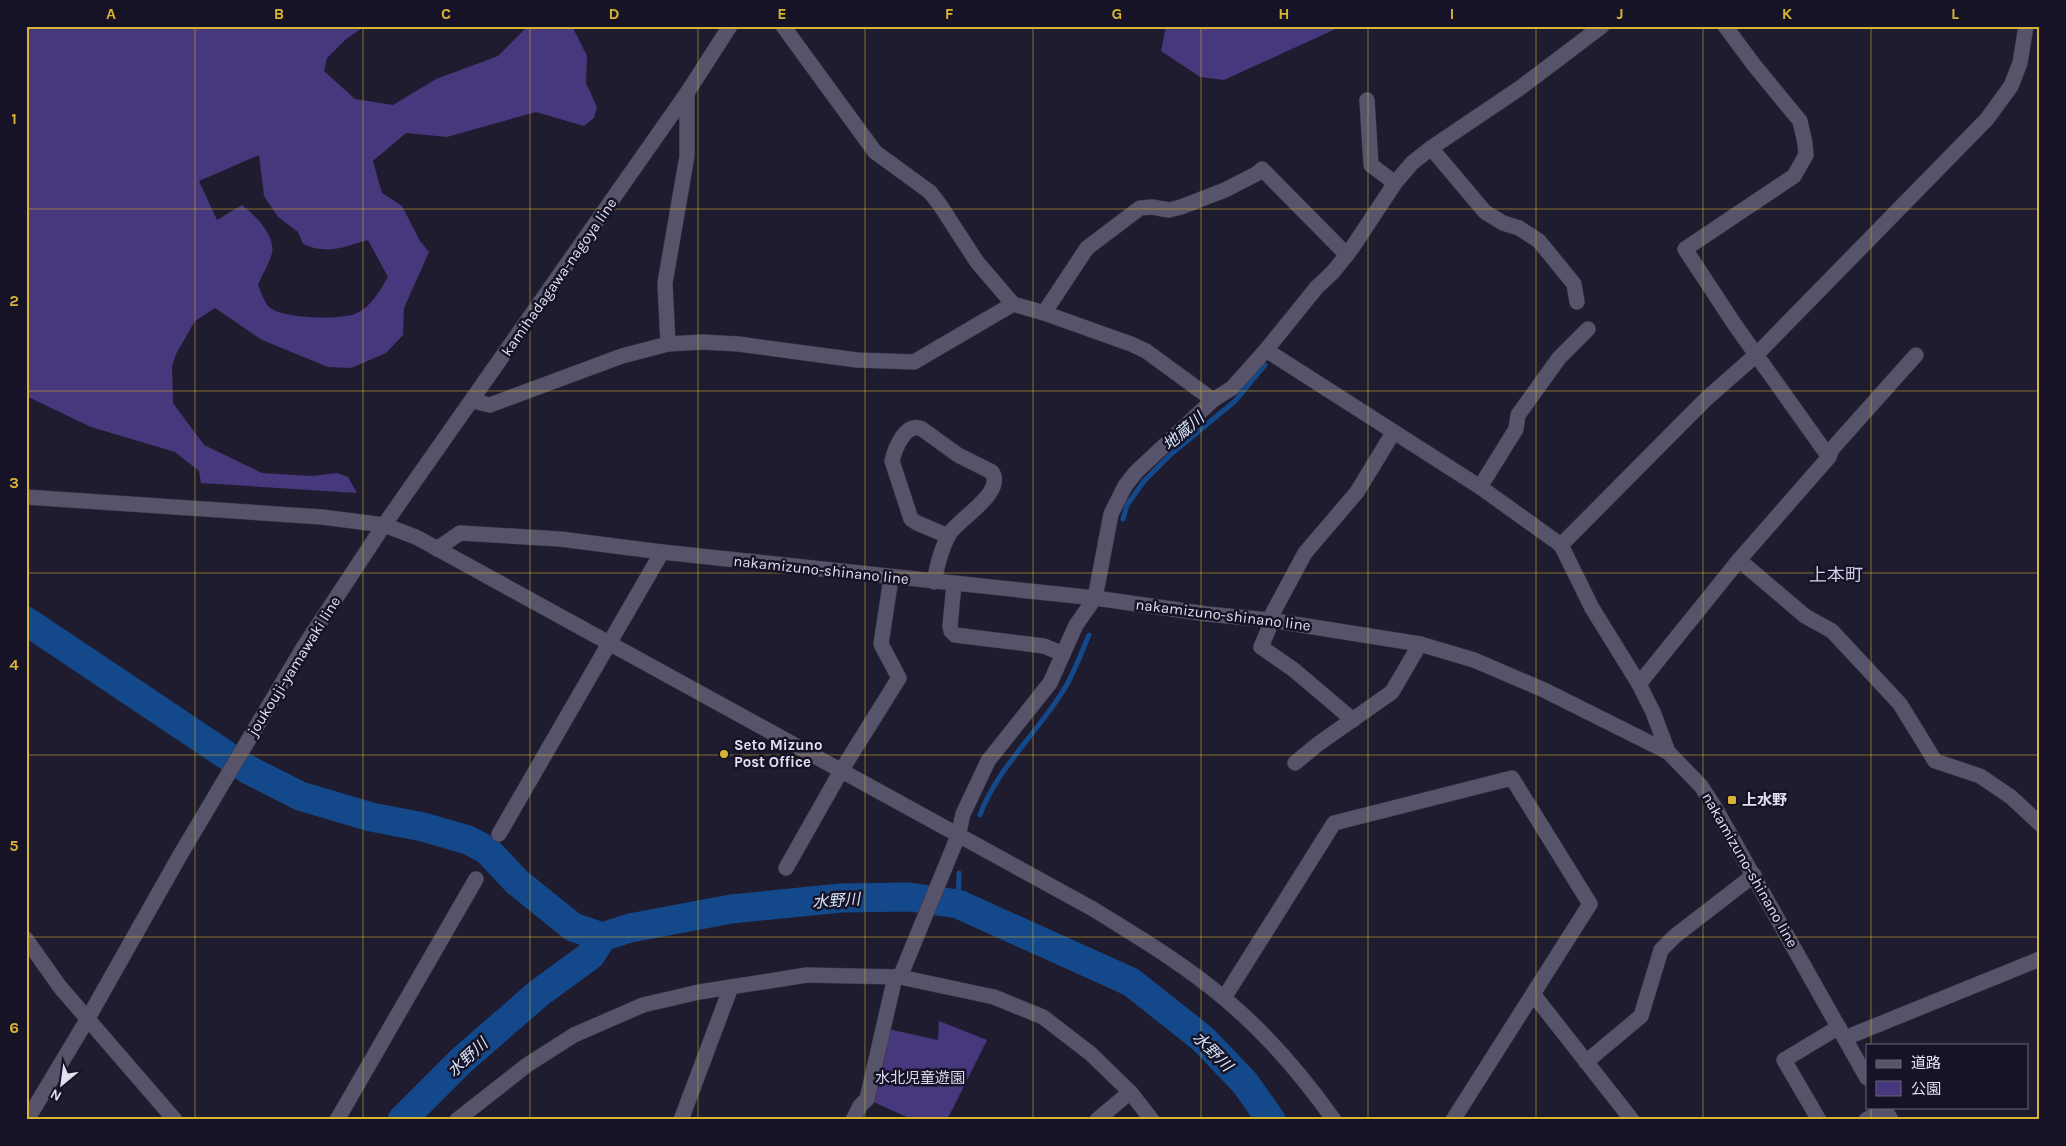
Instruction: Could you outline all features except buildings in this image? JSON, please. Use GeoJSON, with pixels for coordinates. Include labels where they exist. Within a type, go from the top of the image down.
{"type":"FeatureCollection","features":[{"type":"Feature","properties":{"kind":"street","name":"kamihadagawa-nagoya line"},"geometry":{"type":"LineString","coordinates":[[384,526],[686,93],[730,26]]}},
{"type":"Feature","properties":{"kind":"street"},"geometry":{"type":"LineString","coordinates":[[782,26],[875,152],[930,192],[976,262],[1013,304],[1044,313],[1146,351],[1213,400]]}},
{"type":"Feature","properties":{"kind":"street"},"geometry":{"type":"LineString","coordinates":[[853,1120],[860,1106],[867,1099],[898,977],[907,962],[958,836],[963,814],[988,761],[1050,683],[1076,625],[1095,598],[1111,514],[1125,486],[1136,472],[1213,400],[1232,388],[1266,350],[1317,287],[1333,272],[1395,183],[1412,163],[1520,88],[1602,26]]}},
{"type":"Feature","properties":{"kind":"street"},"geometry":{"type":"LineString","coordinates":[[1725,26],[1754,66],[1800,121],[1806,143],[1806,155],[1794,176],[1685,249],[1756,355],[1829,457]]}},
{"type":"Feature","properties":{"kind":"street"},"geometry":{"type":"LineString","coordinates":[[1561,545],[1706,399],[1756,355],[1986,119],[2011,86],[2020,63],[2026,26]]}},
{"type":"Feature","properties":{"kind":"street"},"geometry":{"type":"LineString","coordinates":[[668,344],[665,284],[687,156],[686,93]]}},
{"type":"Feature","properties":{"kind":"street"},"geometry":{"type":"LineString","coordinates":[[1367,100],[1371,165],[1395,183]]}},
{"type":"Feature","properties":{"kind":"street"},"geometry":{"type":"LineString","coordinates":[[1431,148],[1485,212],[1503,223],[1519,228],[1540,241],[1574,284],[1578,302]]}},
{"type":"Feature","properties":{"kind":"street"},"geometry":{"type":"LineString","coordinates":[[1044,313],[1087,248],[1140,208],[1170,210],[1181,207],[1225,190],[1258,173],[1262,168],[1346,255]]}},
{"type":"Feature","properties":{"kind":"street"},"geometry":{"type":"LineString","coordinates":[[472,402],[490,405],[622,356],[668,344],[702,342],[738,344],[856,360],[914,362],[1013,304]]}},
{"type":"Feature","properties":{"kind":"street"},"geometry":{"type":"LineString","coordinates":[[1480,487],[1516,429],[1518,414],[1559,358],[1588,330]]}},
{"type":"Feature","properties":{"kind":"street"},"geometry":{"type":"LineString","coordinates":[[1266,350],[1480,487],[1561,545],[1592,608],[1639,684],[1653,712],[1668,752]]}},
{"type":"Feature","properties":{"kind":"street"},"geometry":{"type":"LineString","coordinates":[[1639,684],[1739,560],[1829,457],[1832,449],[1916,355]]}},
{"type":"Feature","properties":{"kind":"street"},"geometry":{"type":"LineString","coordinates":[[934,582],[951,531],[990,494],[996,481],[992,472],[958,454],[922,429],[916,426],[911,427],[907,430],[892,461],[908,515],[917,523],[948,536]]}},
{"type":"Feature","properties":{"kind":"street"},"geometry":{"type":"LineString","coordinates":[[1353,720],[1294,670],[1261,647],[1269,628],[1269,620],[1305,553],[1357,492],[1393,433]]}},
{"type":"Feature","properties":{"kind":"street"},"geometry":{"type":"LineString","coordinates":[[26,497],[322,517],[384,526],[416,536],[1093,909],[1163,952],[1224,998],[1262,1033],[1307,1082],[1334,1120]]}},
{"type":"Feature","properties":{"kind":"street","name":"joukouji-yamawaki line"},"geometry":{"type":"LineString","coordinates":[[27,1120],[87,1020],[179,857],[303,648],[384,526]]}},
{"type":"Feature","properties":{"kind":"street","name":"nakamizuno-shinano line"},"geometry":{"type":"LineString","coordinates":[[437,549],[460,533],[560,539],[891,578],[1095,598],[1208,614],[1269,620],[1420,644],[1474,660],[1544,690],[1668,752],[1701,786],[1754,874],[1866,1076]]}},
{"type":"Feature","properties":{"kind":"street"},"geometry":{"type":"LineString","coordinates":[[499,834],[662,552]]}},
{"type":"Feature","properties":{"kind":"street"},"geometry":{"type":"LineString","coordinates":[[1739,560],[1805,616],[1832,631],[1900,704],[1935,762],[1980,776],[2010,797],[2040,824]]}},
{"type":"Feature","properties":{"kind":"street"},"geometry":{"type":"LineString","coordinates":[[786,868],[841,771],[899,678],[881,644],[891,578]]}},
{"type":"Feature","properties":{"kind":"street"},"geometry":{"type":"LineString","coordinates":[[954,584],[950,626],[951,631],[955,635],[1044,646],[1063,654]]}},
{"type":"Feature","properties":{"kind":"street"},"geometry":{"type":"LineString","coordinates":[[1295,763],[1392,692],[1420,644]]}},
{"type":"Feature","properties":{"kind":"street"},"geometry":{"type":"LineString","coordinates":[[1224,998],[1334,823],[1512,778],[1590,904],[1453,1120]]}},
{"type":"Feature","properties":{"kind":"street"},"geometry":{"type":"LineString","coordinates":[[1586,1062],[1641,1016],[1661,950],[1675,936],[1754,874]]}},
{"type":"Feature","properties":{"kind":"street"},"geometry":{"type":"LineString","coordinates":[[337,1120],[476,879]]}},
{"type":"Feature","properties":{"kind":"street"},"geometry":{"type":"LineString","coordinates":[[26,939],[60,987],[87,1020],[175,1120]]}},
{"type":"Feature","properties":{"kind":"street"},"geometry":{"type":"LineString","coordinates":[[1820,1120],[1784,1060],[1842,1033],[2040,959]]}},
{"type":"Feature","properties":{"kind":"street"},"geometry":{"type":"LineString","coordinates":[[457,1120],[527,1065],[574,1035],[643,1005],[731,987],[807,975],[898,977],[994,997],[1043,1017],[1091,1054],[1130,1092],[1152,1120]]}},
{"type":"Feature","properties":{"kind":"street"},"geometry":{"type":"LineString","coordinates":[[681,1120],[731,987]]}},
{"type":"Feature","properties":{"kind":"street"},"geometry":{"type":"LineString","coordinates":[[1533,994],[1632,1120]]}},
{"type":"Feature","properties":{"kind":"street"},"geometry":{"type":"LineString","coordinates":[[1097,1120],[1130,1092]]}},
{"type":"Feature","properties":{"kind":"street"},"geometry":{"type":"LineString","coordinates":[[1866,1120],[1886,1112]]}},
{"type":"Feature","properties":{"kind":"green space"},"geometry":{"type":"Polygon","coordinates":[[[26,26],[365,26],[346,39],[327,58],[324,71],[355,99],[393,105],[436,79],[498,56],[528,26],[572,26],[587,56],[586,83],[597,107],[594,118],[584,126],[536,112],[447,137],[406,133],[373,161],[382,193],[402,206],[420,241],[429,252],[404,308],[403,335],[386,353],[351,368],[328,367],[262,340],[215,308],[195,321],[176,354],[172,366],[173,403],[204,445],[262,473],[312,476],[337,473],[348,477],[357,493],[201,483],[199,471],[175,452],[91,427],[26,396],[26,26]],[[259,155],[199,181],[217,220],[242,205],[263,226],[271,240],[272,253],[258,285],[268,306],[284,314],[324,318],[355,314],[366,307],[388,277],[368,240],[336,249],[320,249],[303,244],[298,232],[278,217],[264,196],[259,155]]]}},
{"type":"Feature","properties":{"kind":"green space"},"geometry":{"type":"Polygon","coordinates":[[[1166,26],[1342,26],[1224,80],[1200,77],[1161,51],[1166,26]]]}},
{"type":"Feature","properties":{"kind":"green space","name":"水北児童遊園"},"geometry":{"type":"Polygon","coordinates":[[[939,1021],[987,1040],[947,1120],[913,1120],[867,1099],[884,1028],[938,1040],[939,1021]]]}},
{"type":"Feature","properties":{"kind":"waterway","name":"地蔵川"},"geometry":{"type":"LineString","coordinates":[[1123,519],[1127,505],[1144,481],[1170,455],[1235,401],[1265,365]]}},
{"type":"Feature","properties":{"kind":"waterway"},"geometry":{"type":"LineString","coordinates":[[26,621],[247,769],[300,796],[371,817],[423,827],[468,840],[487,850],[517,882],[573,927],[602,937]]}},
{"type":"Feature","properties":{"kind":"waterway","name":"地蔵川"},"geometry":{"type":"LineString","coordinates":[[980,815],[996,782],[1051,709],[1065,687],[1089,635]]}},
{"type":"Feature","properties":{"kind":"waterway","name":"地蔵川"},"geometry":{"type":"LineString","coordinates":[[958,904],[959,873]]}},
{"type":"Feature","properties":{"kind":"waterway","name":"水野川"},"geometry":{"type":"LineString","coordinates":[[402,1120],[462,1060],[539,993],[591,955],[602,937],[630,928],[731,909],[841,898],[909,897],[958,904],[1131,982],[1203,1039],[1245,1083],[1271,1120]]}},
{"type":"Feature","properties":{"kind":"place","name":"Seto Mizuno Post Office"},"geometry":{"type":"Point","coordinates":[724,754]}},
{"type":"Feature","properties":{"kind":"place","name":"上水野"},"geometry":{"type":"Point","coordinates":[1732,800]}},
{"type":"Feature","properties":{"kind":"district","name":"上本町"},"geometry":{"type":"Point","coordinates":[1836,575]}}]}
